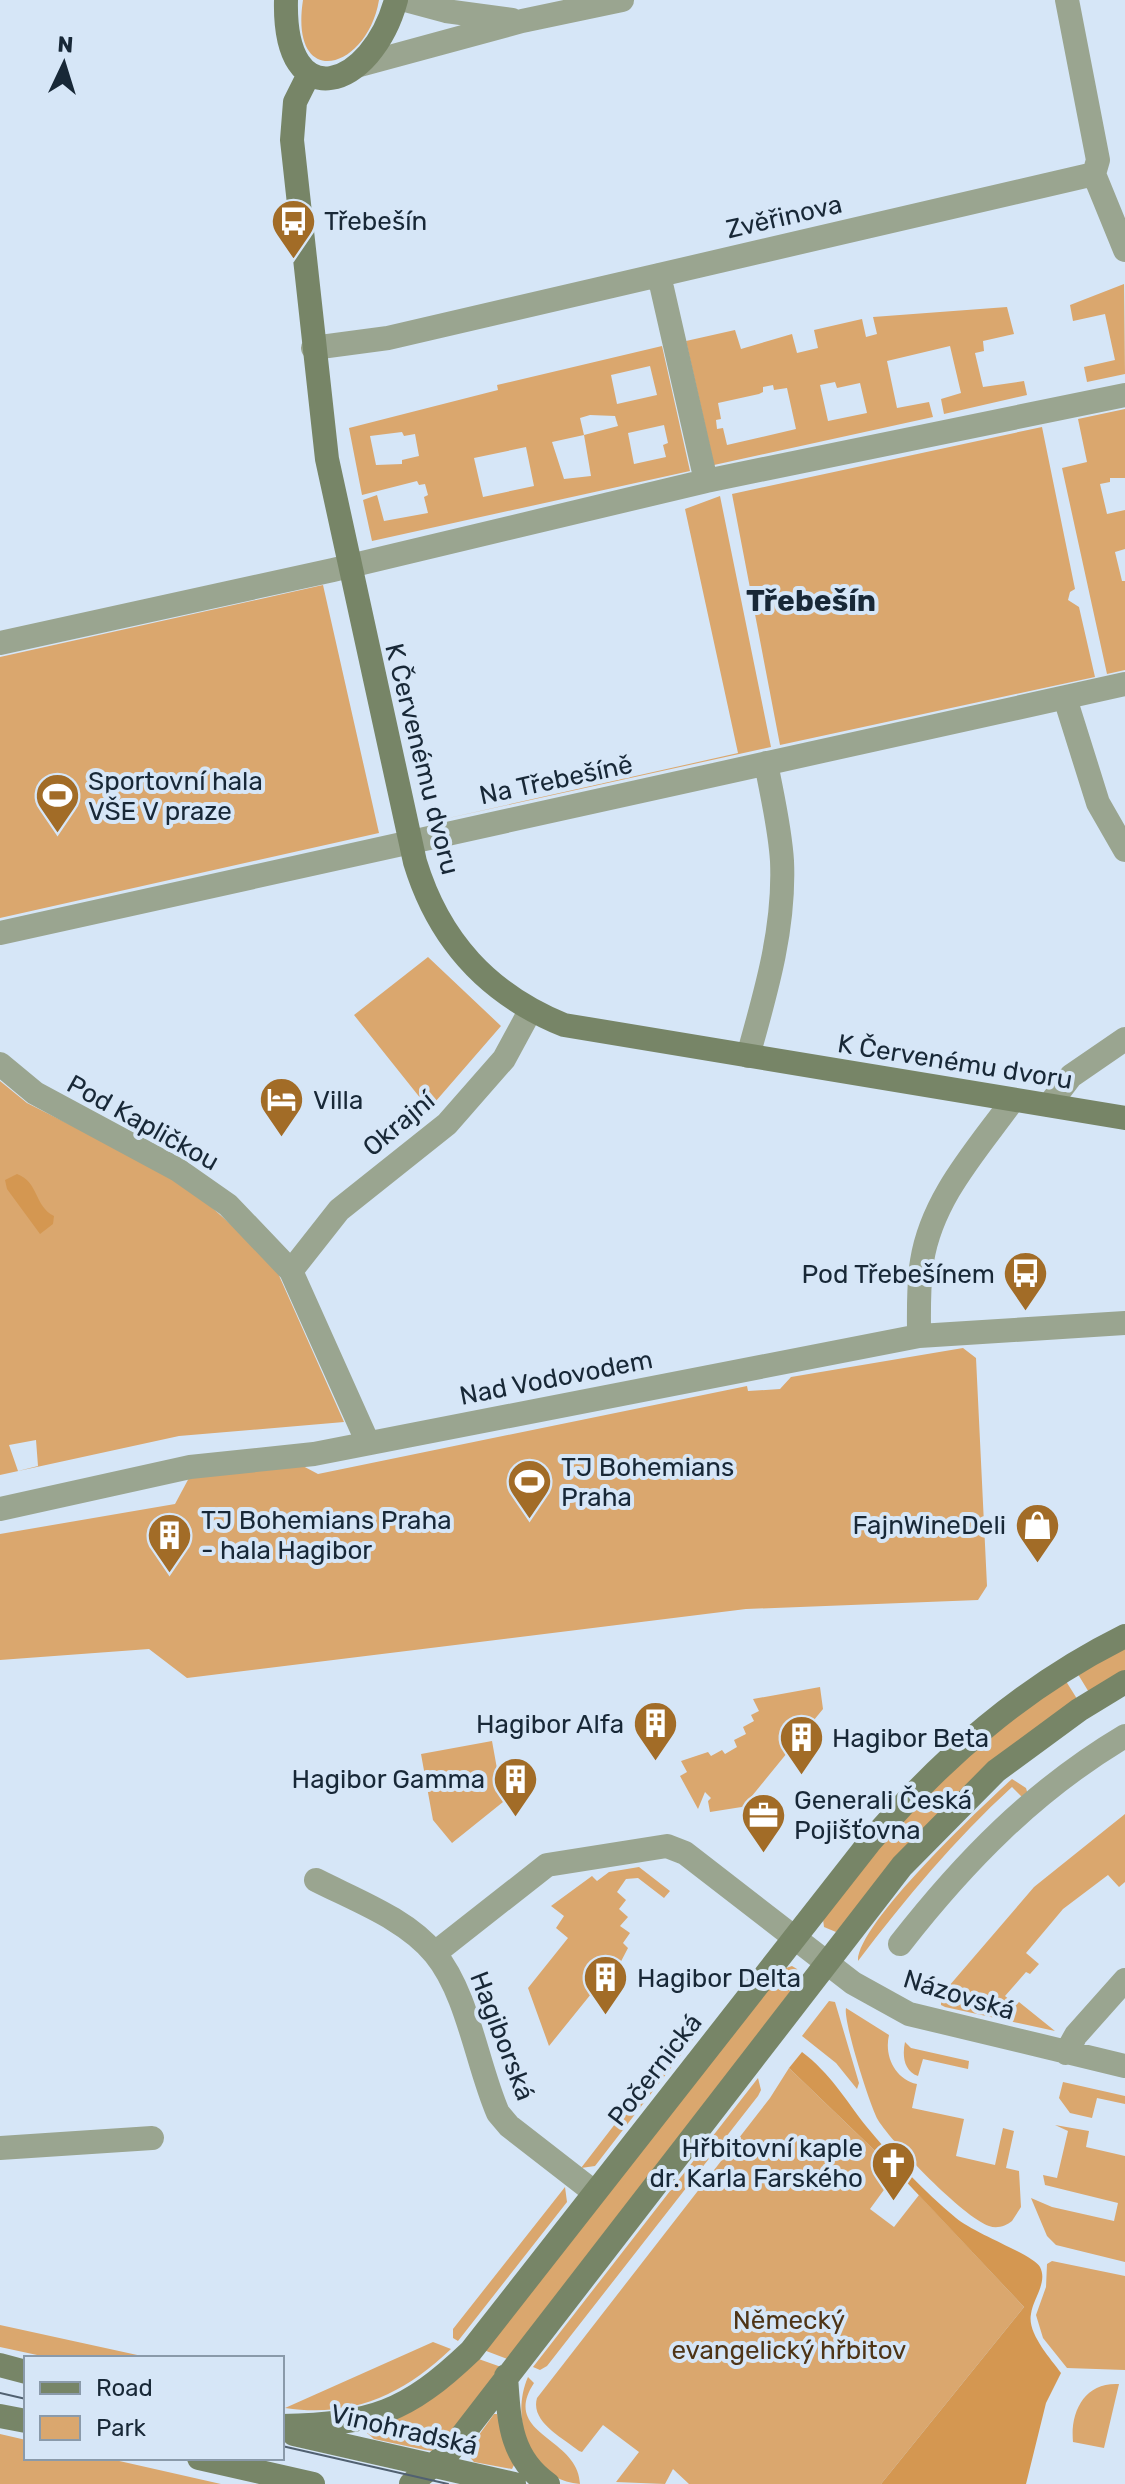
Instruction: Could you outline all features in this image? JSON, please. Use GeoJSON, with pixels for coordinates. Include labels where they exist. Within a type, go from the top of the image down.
{"type":"FeatureCollection","features":[{"type":"Feature","properties":{"kind":"street"},"geometry":{"type":"LineString","coordinates":[[286,0],[288,43],[293,56],[309,74],[331,80],[360,65],[522,21],[622,0]]}},
{"type":"Feature","properties":{"kind":"street"},"geometry":{"type":"LineString","coordinates":[[360,65],[380,40],[396,0]]}},
{"type":"Feature","properties":{"kind":"street"},"geometry":{"type":"LineString","coordinates":[[405,0],[446,11],[522,21]]}},
{"type":"Feature","properties":{"kind":"street"},"geometry":{"type":"LineString","coordinates":[[1067,0],[1098,160],[1094,174],[1125,250]]}},
{"type":"Feature","properties":{"kind":"street","name":"K Červenému dvoru"},"geometry":{"type":"LineString","coordinates":[[309,74],[291,118],[327,459],[410,842],[422,884],[447,936],[491,984],[530,1011],[564,1025],[1125,1118]]}},
{"type":"Feature","properties":{"kind":"street","name":"Zvěřinova"},"geometry":{"type":"LineString","coordinates":[[313,348],[388,338],[1094,174]]}},
{"type":"Feature","properties":{"kind":"street"},"geometry":{"type":"LineString","coordinates":[[659,275],[706,481]]}},
{"type":"Feature","properties":{"kind":"street"},"geometry":{"type":"LineString","coordinates":[[0,643],[348,566],[706,481],[1125,395]]}},
{"type":"Feature","properties":{"kind":"street","name":"Na Třebešíně"},"geometry":{"type":"LineString","coordinates":[[0,933],[1125,684]]}},
{"type":"Feature","properties":{"kind":"street"},"geometry":{"type":"LineString","coordinates":[[1065,698],[1098,803],[1125,850]]}},
{"type":"Feature","properties":{"kind":"street"},"geometry":{"type":"LineString","coordinates":[[748,1056],[772,968],[781,912],[780,838],[766,763]]}},
{"type":"Feature","properties":{"kind":"street","name":"Okrajní"},"geometry":{"type":"LineString","coordinates":[[291,1271],[339,1210],[447,1124],[504,1059],[530,1011]]}},
{"type":"Feature","properties":{"kind":"street"},"geometry":{"type":"LineString","coordinates":[[1049,1105],[1071,1076],[1125,1039]]}},
{"type":"Feature","properties":{"kind":"street","name":"Pod Kapličkou"},"geometry":{"type":"LineString","coordinates":[[0,1064],[24,1086],[69,1115],[178,1170],[228,1205],[291,1271],[368,1443]]}},
{"type":"Feature","properties":{"kind":"street"},"geometry":{"type":"LineString","coordinates":[[919,1336],[921,1263],[938,1210],[961,1168],[1013,1100]]}},
{"type":"Feature","properties":{"kind":"street","name":"Nad Vodovodem"},"geometry":{"type":"LineString","coordinates":[[0,1509],[190,1467],[314,1454],[919,1336],[1125,1323]]}},
{"type":"Feature","properties":{"kind":"street","name":"Počernická"},"geometry":{"type":"LineString","coordinates":[[284,2429],[347,2423],[380,2415],[435,2386],[471,2351],[877,1832],[954,1752],[1053,1676],[1125,1636]]}},
{"type":"Feature","properties":{"kind":"street"},"geometry":{"type":"LineString","coordinates":[[411,2484],[450,2451],[902,1866],[971,1793],[1028,1745],[1125,1682]]}},
{"type":"Feature","properties":{"kind":"street"},"geometry":{"type":"LineString","coordinates":[[900,1944],[963,1867],[1005,1825],[1076,1767],[1125,1736]]}},
{"type":"Feature","properties":{"kind":"street","name":"Názovská"},"geometry":{"type":"LineString","coordinates":[[435,1953],[547,1865],[667,1846],[685,1853],[853,1983],[909,2014],[1125,2066]]}},
{"type":"Feature","properties":{"kind":"street","name":"Hagiborská"},"geometry":{"type":"LineString","coordinates":[[316,1880],[392,1920],[435,1953],[456,1993],[498,2113],[509,2126],[594,2192]]}},
{"type":"Feature","properties":{"kind":"street"},"geometry":{"type":"LineString","coordinates":[[1066,2053],[1076,2035],[1125,1980]]}},
{"type":"Feature","properties":{"kind":"street"},"geometry":{"type":"LineString","coordinates":[[0,2148],[152,2138]]}},
{"type":"Feature","properties":{"kind":"street"},"geometry":{"type":"LineString","coordinates":[[0,2365],[24,2371]]}},
{"type":"Feature","properties":{"kind":"street"},"geometry":{"type":"LineString","coordinates":[[506,2376],[514,2443],[525,2463],[548,2484]]}},
{"type":"Feature","properties":{"kind":"street"},"geometry":{"type":"LineString","coordinates":[[0,2416],[24,2421]]}},
{"type":"Feature","properties":{"kind":"street","name":"Vinohradská"},"geometry":{"type":"LineString","coordinates":[[284,2429],[514,2484]]}},
{"type":"Feature","properties":{"kind":"street"},"geometry":{"type":"LineString","coordinates":[[208,2460],[313,2484]]}},
{"type":"Feature","properties":{"kind":"green space"},"geometry":{"type":"Polygon","coordinates":[[[303,0],[379,0],[372,24],[360,43],[346,55],[331,61],[318,59],[307,48],[302,29],[303,0]]]}},
{"type":"Feature","properties":{"kind":"green space"},"geometry":{"type":"Polygon","coordinates":[[[1124,284],[1125,374],[1087,382],[1084,367],[1115,360],[1105,314],[1073,321],[1070,305],[1124,284]]]}},
{"type":"Feature","properties":{"kind":"green space"},"geometry":{"type":"Polygon","coordinates":[[[1007,307],[1014,334],[983,341],[984,351],[975,353],[983,387],[1024,381],[1027,395],[944,414],[941,399],[961,393],[950,346],[887,361],[897,408],[929,402],[933,417],[714,465],[686,341],[735,330],[741,349],[792,334],[797,353],[818,348],[814,330],[862,319],[866,337],[877,334],[873,317],[1007,307]],[[835,382],[820,385],[828,421],[867,413],[860,383],[837,388],[835,382]],[[773,385],[763,387],[763,392],[759,394],[718,403],[721,419],[716,420],[717,429],[723,428],[727,445],[796,429],[787,388],[774,390],[773,385]]]}},
{"type":"Feature","properties":{"kind":"green space"},"geometry":{"type":"Polygon","coordinates":[[[662,346],[690,471],[372,541],[363,500],[377,495],[384,521],[428,513],[424,497],[428,495],[425,484],[419,485],[417,481],[362,495],[349,428],[498,390],[497,385],[662,346]],[[650,366],[611,375],[617,404],[657,395],[650,366]],[[590,415],[580,418],[584,435],[618,426],[615,416],[590,415]],[[664,425],[628,433],[634,464],[666,457],[663,445],[668,443],[664,425]],[[402,432],[370,436],[376,465],[402,464],[402,460],[419,456],[415,434],[404,436],[402,432]],[[584,435],[552,442],[564,479],[591,476],[584,435]],[[526,447],[474,458],[483,497],[534,486],[526,447]]]}},
{"type":"Feature","properties":{"kind":"green space"},"geometry":{"type":"Polygon","coordinates":[[[1125,409],[1125,478],[1110,478],[1110,482],[1100,484],[1107,514],[1125,510],[1125,549],[1115,552],[1122,581],[1125,581],[1125,670],[1107,674],[1062,468],[1087,462],[1078,419],[1125,409]]]}},
{"type":"Feature","properties":{"kind":"green space"},"geometry":{"type":"Polygon","coordinates":[[[1042,427],[1075,589],[1070,592],[1068,600],[1079,607],[1095,677],[780,745],[732,494],[1042,427]]]}},
{"type":"Feature","properties":{"kind":"green space"},"geometry":{"type":"Polygon","coordinates":[[[720,496],[771,747],[435,821],[738,753],[685,509],[720,496]]]}},
{"type":"Feature","properties":{"kind":"green space"},"geometry":{"type":"Polygon","coordinates":[[[323,585],[379,833],[0,918],[0,657],[323,585]]]}},
{"type":"Feature","properties":{"kind":"green space"},"geometry":{"type":"Polygon","coordinates":[[[428,957],[501,1026],[429,1109],[354,1015],[428,957]]]}},
{"type":"Feature","properties":{"kind":"green space"},"geometry":{"type":"Polygon","coordinates":[[[0,1081],[27,1103],[182,1181],[273,1262],[344,1422],[179,1436],[0,1475],[0,1081]],[[36,1440],[9,1445],[18,1471],[38,1466],[36,1440]]]}},
{"type":"Feature","properties":{"kind":"green space","name":"TJ Bohemians Praha"},"geometry":{"type":"Polygon","coordinates":[[[963,1348],[976,1358],[987,1586],[978,1600],[746,1609],[187,1678],[149,1649],[0,1660],[0,1534],[175,1504],[190,1476],[301,1465],[318,1474],[747,1386],[748,1391],[780,1389],[791,1377],[963,1348]]]}},
{"type":"Feature","properties":{"kind":"green space"},"geometry":{"type":"Polygon","coordinates":[[[1125,1643],[1125,1675],[1090,1694],[1076,1671],[1125,1643]]]}},
{"type":"Feature","properties":{"kind":"green space"},"geometry":{"type":"Polygon","coordinates":[[[1064,1678],[1079,1702],[836,1932],[824,1927],[823,1919],[920,1794],[1064,1678]]]}},
{"type":"Feature","properties":{"kind":"green space"},"geometry":{"type":"Polygon","coordinates":[[[820,1687],[823,1709],[747,1802],[748,1806],[710,1812],[708,1801],[711,1798],[705,1792],[698,1809],[680,1776],[687,1772],[681,1761],[708,1752],[711,1756],[722,1750],[725,1754],[737,1747],[734,1740],[746,1734],[743,1727],[754,1721],[751,1715],[759,1711],[753,1699],[820,1687]]]}},
{"type":"Feature","properties":{"kind":"green space"},"geometry":{"type":"Polygon","coordinates":[[[492,1741],[503,1802],[452,1843],[433,1820],[421,1754],[492,1741]]]}},
{"type":"Feature","properties":{"kind":"green space"},"geometry":{"type":"Polygon","coordinates":[[[1012,1779],[1026,1788],[1028,1795],[1022,1797],[1012,1787],[991,1807],[931,1870],[858,1961],[863,1944],[898,1895],[949,1839],[1012,1779]]]}},
{"type":"Feature","properties":{"kind":"green space"},"geometry":{"type":"Polygon","coordinates":[[[1125,1814],[1125,1882],[1119,1887],[1108,1875],[1063,1909],[1026,1953],[1039,1964],[1030,1974],[1026,1972],[1005,1996],[1016,2005],[1019,2002],[1055,2031],[945,2007],[941,2005],[941,1999],[930,1995],[936,1978],[949,1986],[1034,1887],[1125,1814]]]}},
{"type":"Feature","properties":{"kind":"green space"},"geometry":{"type":"Polygon","coordinates":[[[639,1867],[670,1891],[664,1898],[638,1878],[626,1879],[617,1892],[626,1900],[619,1909],[628,1917],[620,1926],[630,1933],[623,1943],[628,1948],[616,1971],[612,1968],[549,2046],[528,1988],[568,1938],[556,1928],[564,1916],[551,1906],[592,1876],[597,1881],[609,1872],[639,1867]]]}},
{"type":"Feature","properties":{"kind":"green space"},"geometry":{"type":"Polygon","coordinates":[[[792,1966],[797,1969],[800,1979],[510,2360],[481,2349],[783,1969],[792,1966]]]}},
{"type":"Feature","properties":{"kind":"green space"},"geometry":{"type":"Polygon","coordinates":[[[829,2001],[835,2002],[859,2083],[857,2089],[836,2063],[802,2036],[829,2001]]]}},
{"type":"Feature","properties":{"kind":"green space"},"geometry":{"type":"Polygon","coordinates":[[[846,2008],[889,2035],[888,2051],[893,2066],[903,2077],[917,2084],[912,2108],[964,2119],[956,2156],[995,2165],[1003,2128],[1014,2131],[1006,2168],[1019,2171],[1021,2207],[1012,2221],[995,2227],[977,2220],[929,2179],[886,2131],[874,2112],[864,2082],[846,2008]]]}},
{"type":"Feature","properties":{"kind":"green space"},"geometry":{"type":"Polygon","coordinates":[[[693,2023],[701,2029],[595,2166],[581,2168],[693,2023]]]}},
{"type":"Feature","properties":{"kind":"green space"},"geometry":{"type":"Polygon","coordinates":[[[905,2042],[911,2048],[969,2061],[968,2069],[923,2059],[918,2076],[913,2074],[905,2062],[905,2042]]]}},
{"type":"Feature","properties":{"kind":"green space","name":"Německý evangelický hřbitov"},"geometry":{"type":"Polygon","coordinates":[[[789,2068],[897,2172],[870,2209],[894,2227],[919,2195],[1024,2307],[881,2484],[689,2484],[673,2469],[665,2484],[616,2482],[639,2452],[603,2425],[582,2452],[579,2451],[543,2422],[536,2407],[537,2398],[770,2098],[789,2068]]]}},
{"type":"Feature","properties":{"kind":"green space"},"geometry":{"type":"Polygon","coordinates":[[[758,2078],[761,2090],[758,2096],[547,2366],[540,2370],[533,2367],[758,2078]]]}},
{"type":"Feature","properties":{"kind":"green space"},"geometry":{"type":"Polygon","coordinates":[[[1063,2082],[1125,2096],[1125,2104],[1097,2098],[1092,2118],[1070,2113],[1059,2098],[1063,2082]]]}},
{"type":"Feature","properties":{"kind":"green space"},"geometry":{"type":"Polygon","coordinates":[[[1055,2125],[1089,2131],[1086,2147],[1125,2156],[1125,2262],[1056,2245],[1047,2236],[1031,2198],[1052,2207],[1114,2221],[1118,2203],[1045,2185],[1043,2175],[1057,2178],[1068,2131],[1055,2125]]]}},
{"type":"Feature","properties":{"kind":"green space"},"geometry":{"type":"Polygon","coordinates":[[[565,2187],[567,2202],[458,2341],[453,2338],[453,2329],[565,2187]]]}},
{"type":"Feature","properties":{"kind":"green space"},"geometry":{"type":"Polygon","coordinates":[[[1052,2261],[1125,2276],[1125,2370],[1067,2368],[1043,2338],[1036,2315],[1046,2287],[1047,2264],[1052,2261]]]}},
{"type":"Feature","properties":{"kind":"green space"},"geometry":{"type":"Polygon","coordinates":[[[0,2325],[142,2356],[42,2356],[0,2347],[0,2325]]]}},
{"type":"Feature","properties":{"kind":"green space"},"geometry":{"type":"Polygon","coordinates":[[[433,2342],[451,2349],[414,2379],[375,2400],[332,2409],[285,2408],[433,2342]]]}},
{"type":"Feature","properties":{"kind":"green space"},"geometry":{"type":"Polygon","coordinates":[[[473,2357],[504,2368],[444,2444],[433,2451],[425,2450],[374,2439],[367,2433],[367,2429],[473,2357]]]}},
{"type":"Feature","properties":{"kind":"green space"},"geometry":{"type":"Polygon","coordinates":[[[528,2377],[534,2383],[526,2400],[527,2414],[533,2425],[568,2456],[576,2468],[580,2484],[562,2480],[548,2472],[528,2444],[521,2410],[528,2377]]]}},
{"type":"Feature","properties":{"kind":"green space"},"geometry":{"type":"Polygon","coordinates":[[[1119,2384],[1104,2448],[1073,2442],[1074,2420],[1082,2401],[1097,2388],[1119,2384]]]}},
{"type":"Feature","properties":{"kind":"green space"},"geometry":{"type":"Polygon","coordinates":[[[497,2414],[514,2465],[512,2469],[474,2462],[466,2453],[497,2414]]]}},
{"type":"Feature","properties":{"kind":"green space"},"geometry":{"type":"Polygon","coordinates":[[[0,2434],[24,2440],[24,2460],[115,2460],[221,2484],[0,2484],[0,2434]]]}},
{"type":"Feature","properties":{"kind":"shaded area"},"geometry":{"type":"Polygon","coordinates":[[[17,1174],[29,1183],[43,1206],[54,1216],[53,1224],[40,1234],[7,1189],[5,1180],[17,1174]]]}},
{"type":"Feature","properties":{"kind":"shaded area"},"geometry":{"type":"Polygon","coordinates":[[[802,2052],[829,2078],[887,2150],[944,2208],[965,2224],[1040,2267],[1042,2279],[1032,2308],[1032,2329],[1061,2373],[1046,2403],[1026,2484],[881,2484],[1024,2307],[897,2172],[789,2068],[802,2052]]]}},
{"type":"Feature","properties":{"kind":"tram line"},"geometry":{"type":"LineString","coordinates":[[0,2393],[24,2399]]}},
{"type":"Feature","properties":{"kind":"tram line"},"geometry":{"type":"LineString","coordinates":[[284,2446],[448,2484]]}},
{"type":"Feature","properties":{"kind":"place","name":"Třebešín"},"geometry":{"type":"Point","coordinates":[293,260]}},
{"type":"Feature","properties":{"kind":"place","name":"Sportovní hala VŠE V praze"},"geometry":{"type":"Point","coordinates":[57,835]}},
{"type":"Feature","properties":{"kind":"place","name":"Villa"},"geometry":{"type":"Point","coordinates":[282,1139]}},
{"type":"Feature","properties":{"kind":"place","name":"Pod Třebešínem"},"geometry":{"type":"Point","coordinates":[1026,1313]}},
{"type":"Feature","properties":{"kind":"place","name":"TJ Bohemians Praha"},"geometry":{"type":"Point","coordinates":[530,1521]}},
{"type":"Feature","properties":{"kind":"place","name":"FajnWineDeli"},"geometry":{"type":"Point","coordinates":[1037,1564]}},
{"type":"Feature","properties":{"kind":"place","name":"TJ Bohemians Praha - hala Hagibor"},"geometry":{"type":"Point","coordinates":[170,1574]}},
{"type":"Feature","properties":{"kind":"place","name":"Hagibor Alfa"},"geometry":{"type":"Point","coordinates":[655,1763]}},
{"type":"Feature","properties":{"kind":"place","name":"Hagibor Beta"},"geometry":{"type":"Point","coordinates":[801,1777]}},
{"type":"Feature","properties":{"kind":"place","name":"Hagibor Gamma"},"geometry":{"type":"Point","coordinates":[516,1818]}},
{"type":"Feature","properties":{"kind":"place","name":"Generali Česká Pojišťovna"},"geometry":{"type":"Point","coordinates":[763,1854]}},
{"type":"Feature","properties":{"kind":"place","name":"Hagibor Delta"},"geometry":{"type":"Point","coordinates":[606,2017]}},
{"type":"Feature","properties":{"kind":"place","name":"Hřbitovní kaple dr. Karla Farského"},"geometry":{"type":"Point","coordinates":[894,2202]}},
{"type":"Feature","properties":{"kind":"district","name":"Třebešín"},"geometry":{"type":"Point","coordinates":[811,601]}}]}
